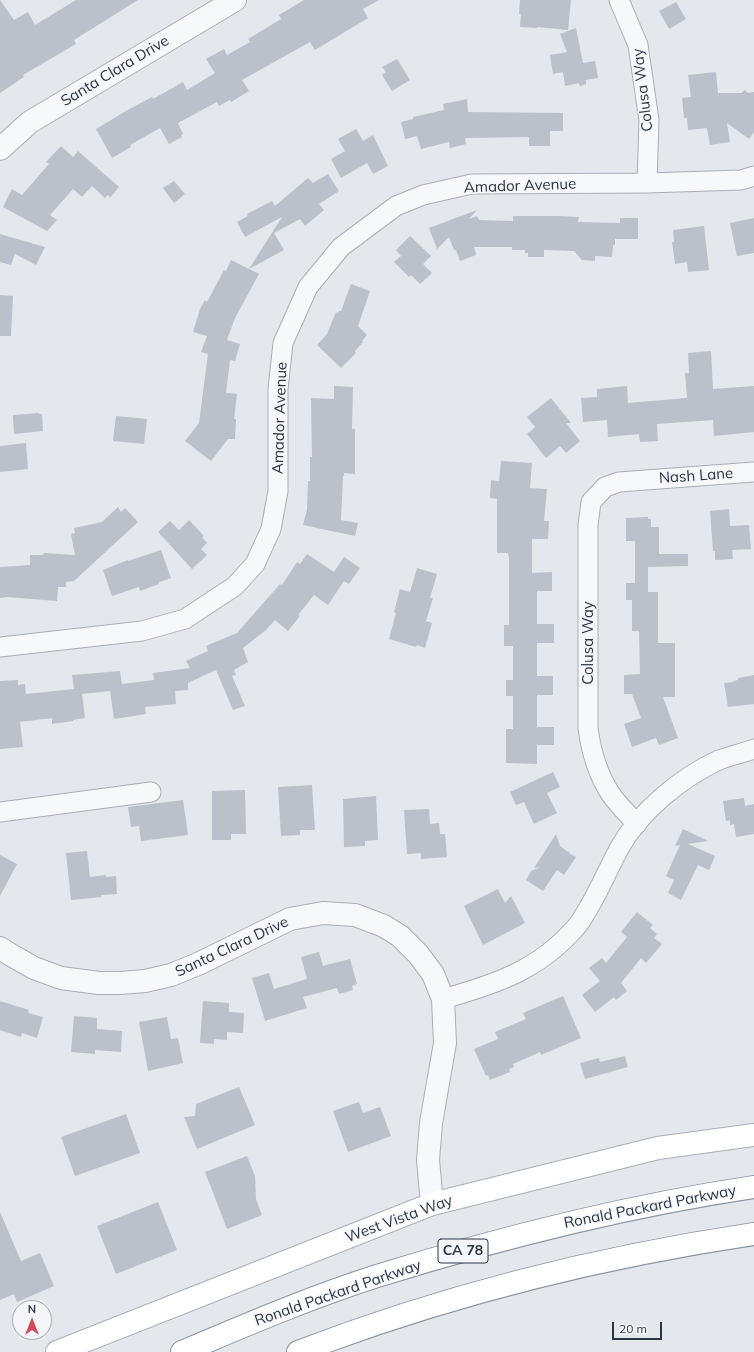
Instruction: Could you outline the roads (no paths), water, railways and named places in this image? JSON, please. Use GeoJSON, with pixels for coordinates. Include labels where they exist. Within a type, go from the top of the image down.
{"type":"FeatureCollection","features":[{"type":"Feature","properties":{"kind":"main road","name":"West Vista Way"},"geometry":{"type":"LineString","coordinates":[[57,1352],[432,1204],[658,1148],[754,1135]]}},
{"type":"Feature","properties":{"kind":"main road","name":"Ronald Packard Parkway"},"geometry":{"type":"LineString","coordinates":[[182,1352],[268,1316],[376,1277],[489,1243],[630,1210],[754,1187]]}},
{"type":"Feature","properties":{"kind":"main road"},"geometry":{"type":"LineString","coordinates":[[298,1352],[347,1333],[451,1300],[521,1281],[628,1256],[701,1242],[754,1234]]}},
{"type":"Feature","properties":{"kind":"street","name":"Santa Clara Drive"},"geometry":{"type":"LineString","coordinates":[[0,149],[30,122],[235,0]]}},
{"type":"Feature","properties":{"kind":"street","name":"Colusa Way"},"geometry":{"type":"LineString","coordinates":[[619,0],[638,45],[649,120],[647,183]]}},
{"type":"Feature","properties":{"kind":"street","name":"Amador Avenue"},"geometry":{"type":"LineString","coordinates":[[0,647],[142,631],[185,619],[235,586],[255,564],[271,529],[278,491],[278,389],[283,343],[308,287],[341,247],[396,206],[423,195],[472,184],[647,183],[741,180],[754,176]]}},
{"type":"Feature","properties":{"kind":"street","name":"Nash Lane"},"geometry":{"type":"LineString","coordinates":[[638,480],[754,472]]}},
{"type":"Feature","properties":{"kind":"street","name":"Colusa Way"},"geometry":{"type":"LineString","coordinates":[[637,824],[611,794],[600,775],[591,751],[588,728],[588,525],[591,502],[605,487],[619,482],[638,480]]}},
{"type":"Feature","properties":{"kind":"street"},"geometry":{"type":"LineString","coordinates":[[442,999],[481,989],[515,975],[555,948],[577,926],[598,892],[620,846],[637,824],[660,800],[683,781],[719,760],[754,749]]}},
{"type":"Feature","properties":{"kind":"street"},"geometry":{"type":"LineString","coordinates":[[0,812],[151,792]]}},
{"type":"Feature","properties":{"kind":"street","name":"Santa Clara Drive"},"geometry":{"type":"LineString","coordinates":[[0,948],[11,956],[34,968],[61,978],[99,983],[145,982],[171,975],[198,964],[290,919],[323,913],[355,915],[384,926],[400,936],[418,954],[433,974],[442,999],[445,1043],[431,1124],[428,1160],[429,1188],[432,1204]]}}]}
